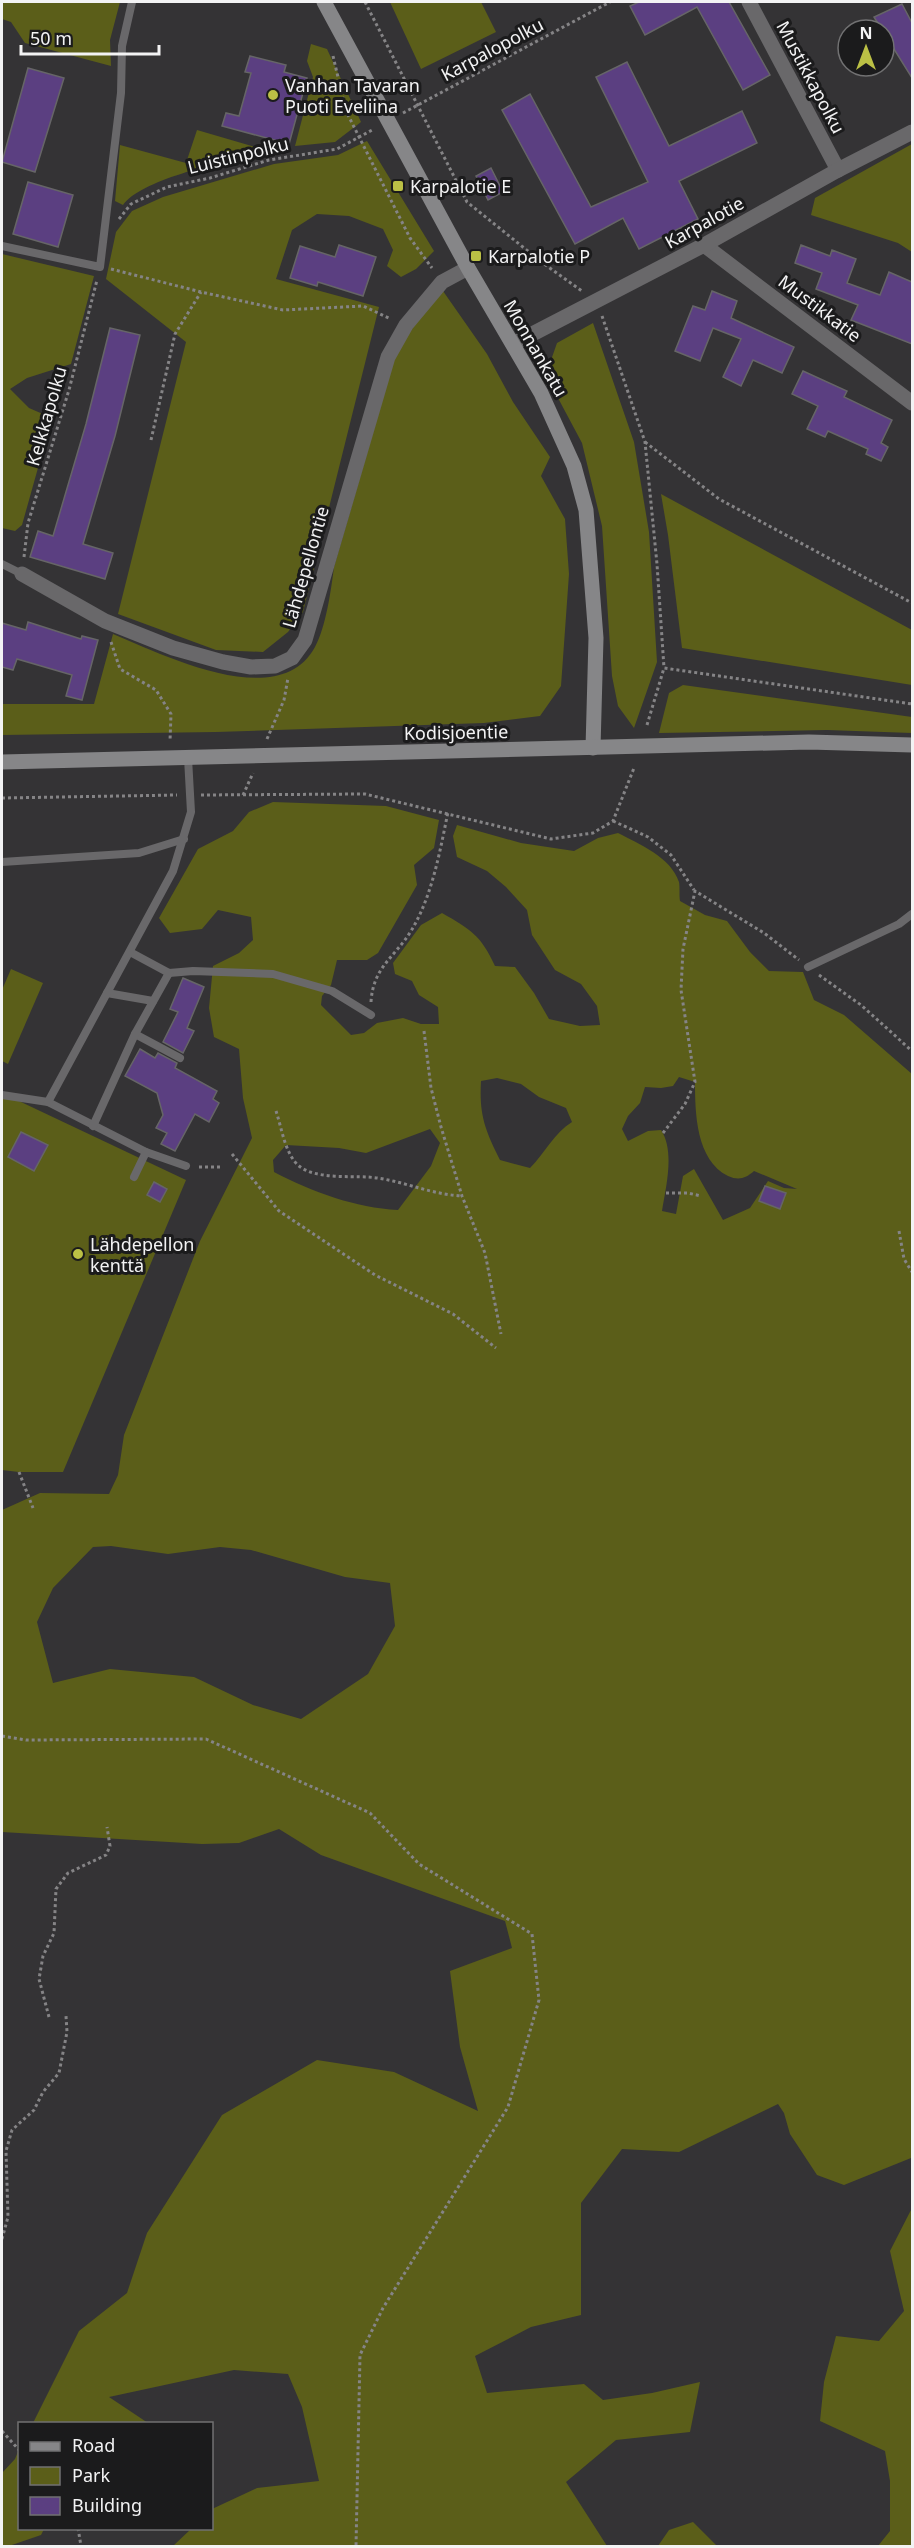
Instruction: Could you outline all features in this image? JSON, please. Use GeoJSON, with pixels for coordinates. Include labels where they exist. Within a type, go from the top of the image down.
{"type":"FeatureCollection","features":[{"type":"Feature","properties":{"kind":"street","name":"Monnankatu"},"geometry":{"type":"LineString","coordinates":[[324,2],[468,268],[513,344],[558,429],[574,466],[586,510],[596,638],[594,748]]}},
{"type":"Feature","properties":{"kind":"street","name":"Mustikkapolku"},"geometry":{"type":"LineString","coordinates":[[749,2],[838,170]]}},
{"type":"Feature","properties":{"kind":"street","name":"Karpalotie"},"geometry":{"type":"LineString","coordinates":[[513,344],[704,245],[838,170],[912,132]]}},
{"type":"Feature","properties":{"kind":"street","name":"Mustikkatie"},"geometry":{"type":"LineString","coordinates":[[704,245],[912,403]]}},
{"type":"Feature","properties":{"kind":"street","name":"Lähdepellontie"},"geometry":{"type":"LineString","coordinates":[[292,658],[305,640],[375,394],[388,357],[406,325],[442,282],[468,268]]}},
{"type":"Feature","properties":{"kind":"street"},"geometry":{"type":"LineString","coordinates":[[22,574],[105,621],[172,648],[251,667],[275,666],[292,658]]}},
{"type":"Feature","properties":{"kind":"street","name":"Kodisjoentie"},"geometry":{"type":"LineString","coordinates":[[2,762],[809,742],[912,745]]}},
{"type":"Feature","properties":{"kind":"lane"},"geometry":{"type":"LineString","coordinates":[[2,246],[100,267],[106,234],[121,93],[122,46],[132,2]]}},
{"type":"Feature","properties":{"kind":"lane"},"geometry":{"type":"LineString","coordinates":[[2,564],[22,574]]}},
{"type":"Feature","properties":{"kind":"lane"},"geometry":{"type":"LineString","coordinates":[[48,1102],[173,871],[191,812],[188,758]]}},
{"type":"Feature","properties":{"kind":"lane"},"geometry":{"type":"LineString","coordinates":[[2,862],[139,853],[184,839]]}},
{"type":"Feature","properties":{"kind":"lane"},"geometry":{"type":"LineString","coordinates":[[808,967],[899,924],[912,914]]}},
{"type":"Feature","properties":{"kind":"lane"},"geometry":{"type":"LineString","coordinates":[[130,952],[168,973],[193,971],[273,974],[332,991],[370,1015]]}},
{"type":"Feature","properties":{"kind":"lane"},"geometry":{"type":"LineString","coordinates":[[93,1126],[135,1034],[168,973]]}},
{"type":"Feature","properties":{"kind":"lane"},"geometry":{"type":"LineString","coordinates":[[107,993],[153,1001]]}},
{"type":"Feature","properties":{"kind":"lane"},"geometry":{"type":"LineString","coordinates":[[135,1034],[180,1058]]}},
{"type":"Feature","properties":{"kind":"lane"},"geometry":{"type":"LineString","coordinates":[[2,1095],[48,1102],[146,1152],[186,1167]]}},
{"type":"Feature","properties":{"kind":"lane"},"geometry":{"type":"LineString","coordinates":[[134,1177],[146,1152]]}},
{"type":"Feature","properties":{"kind":"path","name":"Karpalopolku"},"geometry":{"type":"LineString","coordinates":[[387,121],[610,2]]}},
{"type":"Feature","properties":{"kind":"path"},"geometry":{"type":"LineString","coordinates":[[332,51],[346,111],[410,238],[442,282]]}},
{"type":"Feature","properties":{"kind":"path","name":"Luistinpolku"},"geometry":{"type":"LineString","coordinates":[[106,234],[131,204],[167,187],[210,178],[269,160],[337,149],[387,121]]}},
{"type":"Feature","properties":{"kind":"path"},"geometry":{"type":"LineString","coordinates":[[100,267],[283,310],[363,306],[406,325]]}},
{"type":"Feature","properties":{"kind":"path","name":"Kelkkapolku"},"geometry":{"type":"LineString","coordinates":[[22,574],[28,523],[69,390],[100,267]]}},
{"type":"Feature","properties":{"kind":"path"},"geometry":{"type":"LineString","coordinates":[[151,440],[175,334],[201,292]]}},
{"type":"Feature","properties":{"kind":"path"},"geometry":{"type":"LineString","coordinates":[[645,442],[719,499],[912,603]]}},
{"type":"Feature","properties":{"kind":"path"},"geometry":{"type":"LineString","coordinates":[[105,621],[120,669],[156,690],[171,714],[169,757]]}},
{"type":"Feature","properties":{"kind":"path"},"geometry":{"type":"LineString","coordinates":[[243,795],[284,700],[292,658]]}},
{"type":"Feature","properties":{"kind":"path"},"geometry":{"type":"LineString","coordinates":[[647,725],[664,668],[912,704]]}},
{"type":"Feature","properties":{"kind":"path"},"geometry":{"type":"LineString","coordinates":[[2,798],[365,794],[448,812],[551,839],[594,833],[613,821],[634,768]]}},
{"type":"Feature","properties":{"kind":"path"},"geometry":{"type":"LineString","coordinates":[[370,1015],[372,987],[384,963],[411,931],[435,874],[448,812]]}},
{"type":"Feature","properties":{"kind":"path"},"geometry":{"type":"LineString","coordinates":[[613,821],[648,837],[671,855],[695,891],[764,933],[861,1005],[912,1051]]}},
{"type":"Feature","properties":{"kind":"path"},"geometry":{"type":"LineString","coordinates":[[663,1133],[685,1104],[695,1082],[681,990],[683,949],[695,891]]}},
{"type":"Feature","properties":{"kind":"path"},"geometry":{"type":"LineString","coordinates":[[424,1031],[431,1088],[462,1196],[485,1253],[501,1334]]}},
{"type":"Feature","properties":{"kind":"path"},"geometry":{"type":"LineString","coordinates":[[276,1111],[291,1157],[302,1168],[345,1179],[365,1177],[402,1182],[424,1191],[462,1196]]}},
{"type":"Feature","properties":{"kind":"path"},"geometry":{"type":"LineString","coordinates":[[232,1154],[279,1211],[375,1275],[453,1314],[496,1348]]}},
{"type":"Feature","properties":{"kind":"path"},"geometry":{"type":"LineString","coordinates":[[186,1167],[220,1167]]}},
{"type":"Feature","properties":{"kind":"path"},"geometry":{"type":"LineString","coordinates":[[666,1193],[688,1193],[701,1196]]}},
{"type":"Feature","properties":{"kind":"path"},"geometry":{"type":"LineString","coordinates":[[899,1231],[904,1259],[912,1272]]}},
{"type":"Feature","properties":{"kind":"path"},"geometry":{"type":"LineString","coordinates":[[19,1472],[33,1508]]}},
{"type":"Feature","properties":{"kind":"path"},"geometry":{"type":"LineString","coordinates":[[2,1736],[26,1740],[206,1739],[370,1814],[419,1864],[532,1934],[539,2000],[508,2107],[383,2308],[360,2355],[356,2547]]}},
{"type":"Feature","properties":{"kind":"path"},"geometry":{"type":"LineString","coordinates":[[49,2017],[39,1979],[43,1956],[54,1933],[56,1890],[68,1874],[106,1855],[110,1846],[107,1827]]}},
{"type":"Feature","properties":{"kind":"path"},"geometry":{"type":"LineString","coordinates":[[2,2239],[8,2217],[6,2151],[12,2130],[34,2110],[43,2092],[59,2073],[67,2032],[66,2016]]}},
{"type":"Feature","properties":{"kind":"path"},"geometry":{"type":"LineString","coordinates":[[2,2431],[18,2449]]}},
{"type":"Feature","properties":{"kind":"path"},"geometry":{"type":"LineString","coordinates":[[78,2530],[81,2547]]}},
{"type":"Feature","properties":{"kind":"green space"},"geometry":{"type":"Polygon","coordinates":[[[2,2],[120,2],[110,40],[111,66],[25,43],[11,22],[2,19],[2,2]]]}},
{"type":"Feature","properties":{"kind":"green space"},"geometry":{"type":"Polygon","coordinates":[[[390,2],[481,2],[496,32],[421,69],[390,2]]]}},
{"type":"Feature","properties":{"kind":"green space"},"geometry":{"type":"Polygon","coordinates":[[[311,44],[327,49],[361,122],[335,142],[295,146],[313,77],[307,61],[311,44]]]}},
{"type":"Feature","properties":{"kind":"green space"},"geometry":{"type":"Polygon","coordinates":[[[197,130],[269,151],[169,178],[149,186],[123,205],[115,201],[120,145],[186,163],[197,130]]]}},
{"type":"Feature","properties":{"kind":"green space"},"geometry":{"type":"Polygon","coordinates":[[[367,141],[434,251],[416,269],[401,277],[387,266],[393,250],[383,229],[349,216],[317,214],[292,230],[276,279],[379,307],[303,612],[288,632],[263,652],[216,650],[118,614],[186,342],[106,279],[116,232],[132,211],[163,197],[274,164],[338,155],[367,141]]]}},
{"type":"Feature","properties":{"kind":"green space"},"geometry":{"type":"Polygon","coordinates":[[[912,144],[912,252],[898,243],[811,215],[815,198],[912,144]]]}},
{"type":"Feature","properties":{"kind":"green space"},"geometry":{"type":"Polygon","coordinates":[[[2,254],[94,276],[71,364],[27,378],[10,389],[29,408],[52,418],[22,525],[15,531],[2,528],[2,254]]]}},
{"type":"Feature","properties":{"kind":"green space"},"geometry":{"type":"Polygon","coordinates":[[[443,291],[487,354],[513,402],[550,457],[541,476],[565,519],[569,574],[561,686],[540,716],[484,723],[216,732],[2,735],[2,704],[94,704],[113,634],[189,665],[219,673],[248,678],[275,676],[298,666],[319,639],[328,608],[334,567],[396,353],[420,317],[443,291]]]}},
{"type":"Feature","properties":{"kind":"green space"},"geometry":{"type":"Polygon","coordinates":[[[593,323],[634,442],[649,532],[657,662],[634,728],[618,706],[612,676],[602,526],[582,443],[550,383],[550,363],[557,343],[593,323]]]}},
{"type":"Feature","properties":{"kind":"green space"},"geometry":{"type":"Polygon","coordinates":[[[661,494],[912,630],[912,685],[682,648],[661,494]]]}},
{"type":"Feature","properties":{"kind":"green space"},"geometry":{"type":"Polygon","coordinates":[[[683,685],[912,717],[912,733],[827,730],[659,733],[669,693],[683,685]]]}},
{"type":"Feature","properties":{"kind":"green space"},"geometry":{"type":"Polygon","coordinates":[[[273,802],[386,806],[439,820],[434,848],[414,865],[417,885],[378,953],[367,960],[337,960],[331,985],[322,996],[321,1005],[351,1035],[364,1033],[377,1023],[403,1018],[421,1024],[439,1024],[438,1007],[419,995],[412,981],[395,974],[393,963],[421,925],[442,913],[474,934],[485,947],[495,966],[515,967],[549,1019],[580,1026],[600,1025],[597,1006],[581,984],[555,970],[532,935],[527,910],[506,887],[487,871],[457,857],[453,836],[457,825],[521,843],[574,851],[598,838],[618,833],[653,852],[669,865],[679,882],[680,901],[705,915],[727,921],[750,952],[769,971],[803,972],[814,1000],[844,1015],[912,1074],[912,2208],[911,2158],[844,2185],[817,2175],[790,2134],[784,2113],[778,2104],[679,2152],[622,2149],[581,2203],[581,2315],[531,2327],[475,2356],[487,2393],[584,2384],[603,2400],[652,2393],[700,2382],[690,2432],[616,2440],[566,2482],[607,2546],[173,2546],[190,2530],[213,2530],[213,2509],[257,2488],[319,2481],[302,2407],[288,2374],[234,2370],[109,2397],[146,2422],[34,2422],[79,2331],[127,2293],[147,2233],[222,2115],[317,2060],[394,2072],[478,2111],[460,2047],[450,1971],[512,1948],[505,1921],[321,1855],[279,1829],[239,1843],[202,1844],[2,1832],[2,1510],[40,1493],[109,1494],[118,1475],[124,1435],[200,1241],[252,1138],[243,1098],[239,1049],[214,1037],[209,1008],[213,966],[239,953],[253,940],[251,917],[218,910],[202,929],[170,933],[159,918],[198,849],[233,831],[249,812],[273,802]],[[679,1077],[673,1086],[645,1087],[640,1103],[628,1116],[622,1129],[628,1141],[648,1131],[661,1130],[665,1138],[669,1158],[662,1211],[676,1214],[683,1176],[694,1169],[723,1220],[750,1208],[768,1181],[784,1188],[797,1189],[754,1171],[745,1177],[736,1178],[717,1169],[703,1147],[697,1121],[695,1082],[679,1077]],[[497,1078],[481,1081],[481,1103],[490,1140],[500,1160],[530,1168],[560,1132],[572,1122],[566,1108],[539,1097],[521,1084],[497,1078]],[[430,1129],[366,1153],[339,1148],[286,1145],[273,1160],[274,1172],[334,1198],[382,1209],[398,1210],[431,1166],[440,1143],[430,1129]],[[111,1546],[93,1547],[53,1588],[37,1622],[53,1683],[110,1669],[194,1677],[253,1705],[301,1719],[368,1674],[395,1626],[390,1583],[345,1577],[251,1550],[220,1547],[168,1554],[111,1546]]]}},
{"type":"Feature","properties":{"kind":"green space"},"geometry":{"type":"Polygon","coordinates":[[[11,969],[43,983],[8,1064],[2,1061],[2,990],[11,969]]]}},
{"type":"Feature","properties":{"kind":"green space","name":"Lähdepellon kenttä"},"geometry":{"type":"Polygon","coordinates":[[[2,1093],[186,1180],[63,1472],[2,1470],[2,1093]]]}},
{"type":"Feature","properties":{"kind":"green space"},"geometry":{"type":"Polygon","coordinates":[[[912,2208],[912,2546],[878,2546],[890,2531],[890,2481],[885,2451],[820,2421],[824,2382],[836,2336],[879,2341],[904,2311],[890,2251],[912,2208]]]}},
{"type":"Feature","properties":{"kind":"green space"},"geometry":{"type":"Polygon","coordinates":[[[18,2452],[18,2530],[44,2530],[41,2535],[9,2546],[2,2546],[2,2473],[15,2459],[18,2452]]]}},
{"type":"Feature","properties":{"kind":"green space"},"geometry":{"type":"Polygon","coordinates":[[[693,2522],[717,2546],[658,2546],[669,2530],[693,2522]]]}},
{"type":"Feature","properties":{"kind":"building"},"geometry":{"type":"Polygon","coordinates":[[[639,2],[729,2],[770,75],[743,90],[697,7],[645,35],[630,6],[639,2]]]}},
{"type":"Feature","properties":{"kind":"building"},"geometry":{"type":"Polygon","coordinates":[[[902,4],[912,23],[912,78],[896,52],[896,18],[874,17],[902,4]]]}},
{"type":"Feature","properties":{"kind":"building","name":"Vanhan Tavaran Puoti Eveliina"},"geometry":{"type":"Polygon","coordinates":[[[250,56],[286,65],[284,72],[307,78],[289,144],[222,126],[226,113],[239,116],[251,73],[245,72],[250,56]]]}},
{"type":"Feature","properties":{"kind":"building"},"geometry":{"type":"Polygon","coordinates":[[[627,62],[669,146],[742,111],[757,143],[679,181],[698,219],[639,249],[623,218],[575,244],[502,110],[530,94],[591,207],[648,182],[596,77],[627,62]]]}},
{"type":"Feature","properties":{"kind":"building"},"geometry":{"type":"Polygon","coordinates":[[[28,68],[64,78],[35,172],[2,162],[28,68]]]}},
{"type":"Feature","properties":{"kind":"building"},"geometry":{"type":"Polygon","coordinates":[[[491,168],[503,192],[488,200],[476,176],[491,168]]]}},
{"type":"Feature","properties":{"kind":"building"},"geometry":{"type":"Polygon","coordinates":[[[28,182],[73,195],[58,247],[13,234],[28,182]]]}},
{"type":"Feature","properties":{"kind":"building"},"geometry":{"type":"Polygon","coordinates":[[[339,245],[376,257],[363,296],[318,282],[317,286],[290,278],[300,246],[335,257],[339,245]]]}},
{"type":"Feature","properties":{"kind":"building"},"geometry":{"type":"Polygon","coordinates":[[[801,245],[830,256],[832,250],[856,259],[847,283],[880,295],[889,272],[912,282],[912,344],[851,320],[858,305],[816,289],[822,273],[795,263],[801,245]]]}},
{"type":"Feature","properties":{"kind":"building"},"geometry":{"type":"Polygon","coordinates":[[[712,291],[737,301],[731,318],[794,347],[782,373],[753,360],[741,386],[723,377],[741,339],[713,328],[700,361],[675,351],[693,306],[705,310],[712,291]]]}},
{"type":"Feature","properties":{"kind":"building"},"geometry":{"type":"Polygon","coordinates":[[[110,328],[140,335],[115,436],[83,544],[113,553],[105,579],[30,557],[38,531],[53,536],[86,424],[110,328]]]}},
{"type":"Feature","properties":{"kind":"building"},"geometry":{"type":"Polygon","coordinates":[[[803,371],[847,391],[844,397],[892,420],[881,443],[888,447],[881,461],[866,454],[868,449],[828,431],[825,437],[807,429],[818,406],[792,394],[803,371]]]}},
{"type":"Feature","properties":{"kind":"building"},"geometry":{"type":"Polygon","coordinates":[[[28,622],[81,639],[82,636],[98,640],[82,700],[66,696],[72,675],[17,659],[13,670],[2,667],[2,623],[26,630],[28,622]]]}},
{"type":"Feature","properties":{"kind":"building"},"geometry":{"type":"Polygon","coordinates":[[[183,978],[204,987],[187,1028],[194,1031],[183,1053],[163,1042],[178,1012],[170,1009],[183,978]]]}},
{"type":"Feature","properties":{"kind":"building"},"geometry":{"type":"Polygon","coordinates":[[[140,1049],[155,1058],[158,1053],[177,1063],[175,1068],[217,1091],[213,1099],[219,1103],[209,1122],[195,1114],[175,1151],[161,1144],[167,1133],[156,1128],[163,1115],[157,1093],[125,1076],[140,1049]]]}},
{"type":"Feature","properties":{"kind":"building"},"geometry":{"type":"Polygon","coordinates":[[[21,1132],[48,1145],[34,1171],[8,1157],[21,1132]]]}},
{"type":"Feature","properties":{"kind":"building"},"geometry":{"type":"Polygon","coordinates":[[[154,1182],[167,1189],[160,1202],[147,1195],[154,1182]]]}},
{"type":"Feature","properties":{"kind":"building"},"geometry":{"type":"Polygon","coordinates":[[[765,1186],[786,1193],[780,1209],[759,1201],[765,1186]]]}},
{"type":"Feature","properties":{"kind":"place","name":"Vanhan Tavaran Puoti Eveliina"},"geometry":{"type":"Point","coordinates":[273,95]}},
{"type":"Feature","properties":{"kind":"place","name":"Karpalotie E"},"geometry":{"type":"Point","coordinates":[398,186]}},
{"type":"Feature","properties":{"kind":"place","name":"Karpalotie P"},"geometry":{"type":"Point","coordinates":[476,256]}},
{"type":"Feature","properties":{"kind":"place","name":"Lähdepellon kenttä"},"geometry":{"type":"Point","coordinates":[78,1254]}}]}
